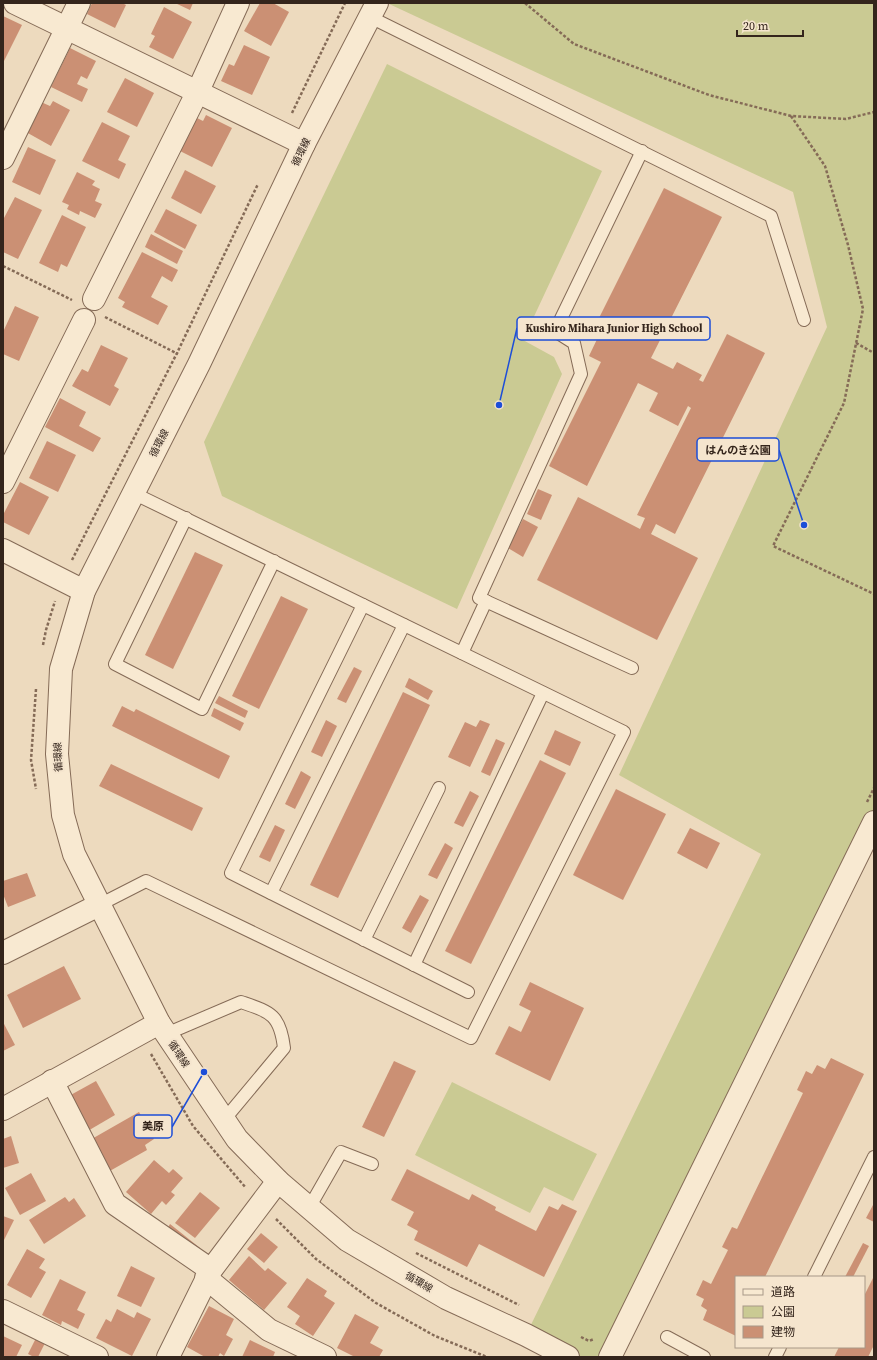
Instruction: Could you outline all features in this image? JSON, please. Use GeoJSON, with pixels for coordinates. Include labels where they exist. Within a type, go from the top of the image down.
{"type":"FeatureCollection","features":[{"type":"Feature","properties":{"kind":"street"},"geometry":{"type":"LineString","coordinates":[[15,3],[304,144]]}},
{"type":"Feature","properties":{"kind":"street"},"geometry":{"type":"LineString","coordinates":[[3,158],[79,3]]}},
{"type":"Feature","properties":{"kind":"street"},"geometry":{"type":"LineString","coordinates":[[94,299],[198,91],[238,3]]}},
{"type":"Feature","properties":{"kind":"street","name":"循環線"},"geometry":{"type":"LineString","coordinates":[[373,10],[304,144],[199,364],[84,591],[61,669],[57,754],[63,815],[74,854],[163,1028],[237,1139],[278,1181],[347,1240],[446,1298],[526,1335],[568,1357]]}},
{"type":"Feature","properties":{"kind":"street"},"geometry":{"type":"LineString","coordinates":[[3,482],[84,320]]}},
{"type":"Feature","properties":{"kind":"street"},"geometry":{"type":"LineString","coordinates":[[3,550],[84,591]]}},
{"type":"Feature","properties":{"kind":"street"},"geometry":{"type":"LineString","coordinates":[[610,1357],[874,822]]}},
{"type":"Feature","properties":{"kind":"street"},"geometry":{"type":"LineString","coordinates":[[3,953],[99,904]]}},
{"type":"Feature","properties":{"kind":"street"},"geometry":{"type":"LineString","coordinates":[[3,1109],[52,1081],[163,1028]]}},
{"type":"Feature","properties":{"kind":"street"},"geometry":{"type":"LineString","coordinates":[[52,1081],[115,1204],[208,1274],[270,1330],[325,1357]]}},
{"type":"Feature","properties":{"kind":"street"},"geometry":{"type":"LineString","coordinates":[[168,1357],[208,1274],[278,1181]]}},
{"type":"Feature","properties":{"kind":"street"},"geometry":{"type":"LineString","coordinates":[[3,1311],[97,1357]]}},
{"type":"Feature","properties":{"kind":"lane"},"geometry":{"type":"LineString","coordinates":[[373,10],[642,152],[771,216],[804,320]]}},
{"type":"Feature","properties":{"kind":"lane"},"geometry":{"type":"LineString","coordinates":[[632,668],[479,598],[581,374],[574,343],[555,331],[642,152]]}},
{"type":"Feature","properties":{"kind":"lane"},"geometry":{"type":"LineString","coordinates":[[99,904],[146,881],[471,1038],[624,732],[133,493]]}},
{"type":"Feature","properties":{"kind":"lane"},"geometry":{"type":"LineString","coordinates":[[186,518],[115,664],[202,709],[274,561]]}},
{"type":"Feature","properties":{"kind":"lane"},"geometry":{"type":"LineString","coordinates":[[462,653],[486,601]]}},
{"type":"Feature","properties":{"kind":"lane"},"geometry":{"type":"LineString","coordinates":[[363,605],[231,873],[468,992]]}},
{"type":"Feature","properties":{"kind":"lane"},"geometry":{"type":"LineString","coordinates":[[271,893],[404,625]]}},
{"type":"Feature","properties":{"kind":"lane"},"geometry":{"type":"LineString","coordinates":[[414,965],[543,692]]}},
{"type":"Feature","properties":{"kind":"lane"},"geometry":{"type":"LineString","coordinates":[[364,940],[439,788]]}},
{"type":"Feature","properties":{"kind":"lane"},"geometry":{"type":"LineString","coordinates":[[163,1028],[241,1002],[268,1011],[282,1030],[284,1048],[224,1120]]}},
{"type":"Feature","properties":{"kind":"lane"},"geometry":{"type":"LineString","coordinates":[[309,1208],[341,1152],[372,1164]]}},
{"type":"Feature","properties":{"kind":"lane"},"geometry":{"type":"LineString","coordinates":[[814,1276],[874,1157]]}},
{"type":"Feature","properties":{"kind":"lane"},"geometry":{"type":"LineString","coordinates":[[667,1337],[704,1357]]}},
{"type":"Feature","properties":{"kind":"lane"},"geometry":{"type":"LineString","coordinates":[[775,1357],[780,1348]]}},
{"type":"Feature","properties":{"kind":"path"},"geometry":{"type":"LineString","coordinates":[[525,3],[574,44],[709,95],[791,116],[846,119],[874,112]]}},
{"type":"Feature","properties":{"kind":"path"},"geometry":{"type":"LineString","coordinates":[[791,116],[825,166],[848,245],[862,309],[844,402],[773,546],[874,594]]}},
{"type":"Feature","properties":{"kind":"path"},"geometry":{"type":"LineString","coordinates":[[856,343],[874,353]]}},
{"type":"Feature","properties":{"kind":"green space"},"geometry":{"type":"Polygon","coordinates":[[[387,3],[874,3],[874,822],[610,1357],[568,1357],[526,1335],[761,854],[619,775],[827,327],[793,192],[387,3]]]}},
{"type":"Feature","properties":{"kind":"green space"},"geometry":{"type":"Polygon","coordinates":[[[387,64],[602,171],[523,340],[554,357],[562,374],[457,609],[222,496],[204,442],[387,64]]]}},
{"type":"Feature","properties":{"kind":"green space"},"geometry":{"type":"Polygon","coordinates":[[[452,1082],[597,1154],[573,1201],[544,1187],[530,1213],[415,1155],[452,1082]]]}},
{"type":"Feature","properties":{"kind":"building"},"geometry":{"type":"Polygon","coordinates":[[[92,3],[122,3],[126,5],[115,28],[87,14],[92,3]]]}},
{"type":"Feature","properties":{"kind":"building"},"geometry":{"type":"Polygon","coordinates":[[[175,3],[193,3],[190,10],[175,3]]]}},
{"type":"Feature","properties":{"kind":"building"},"geometry":{"type":"Polygon","coordinates":[[[260,3],[273,3],[289,12],[271,46],[244,31],[260,3]]]}},
{"type":"Feature","properties":{"kind":"building"},"geometry":{"type":"Polygon","coordinates":[[[164,7],[192,22],[173,59],[149,47],[155,36],[151,34],[164,7]]]}},
{"type":"Feature","properties":{"kind":"building"},"geometry":{"type":"Polygon","coordinates":[[[3,16],[22,25],[3,63],[3,16]]]}},
{"type":"Feature","properties":{"kind":"building"},"geometry":{"type":"Polygon","coordinates":[[[244,45],[270,57],[252,95],[221,81],[229,64],[234,66],[244,45]]]}},
{"type":"Feature","properties":{"kind":"building"},"geometry":{"type":"Polygon","coordinates":[[[70,48],[96,61],[87,79],[81,76],[77,84],[88,89],[82,102],[51,87],[70,48]]]}},
{"type":"Feature","properties":{"kind":"building"},"geometry":{"type":"Polygon","coordinates":[[[125,78],[154,93],[137,127],[107,112],[125,78]]]}},
{"type":"Feature","properties":{"kind":"building"},"geometry":{"type":"Polygon","coordinates":[[[53,101],[70,110],[51,146],[26,132],[41,102],[50,106],[53,101]]]}},
{"type":"Feature","properties":{"kind":"building"},"geometry":{"type":"Polygon","coordinates":[[[206,115],[232,128],[212,167],[178,150],[195,117],[203,121],[206,115]]]}},
{"type":"Feature","properties":{"kind":"building"},"geometry":{"type":"Polygon","coordinates":[[[102,122],[130,136],[118,160],[126,164],[119,179],[82,161],[102,122]]]}},
{"type":"Feature","properties":{"kind":"building"},"geometry":{"type":"Polygon","coordinates":[[[28,147],[56,160],[40,195],[12,182],[28,147]]]}},
{"type":"Feature","properties":{"kind":"building"},"geometry":{"type":"Polygon","coordinates":[[[185,170],[216,186],[201,214],[171,198],[185,170]]]}},
{"type":"Feature","properties":{"kind":"building"},"geometry":{"type":"Polygon","coordinates":[[[77,172],[95,181],[92,185],[100,189],[95,201],[102,204],[95,218],[80,211],[79,215],[67,209],[69,205],[62,202],[77,172]]]}},
{"type":"Feature","properties":{"kind":"building"},"geometry":{"type":"Polygon","coordinates":[[[664,188],[722,217],[651,358],[673,369],[677,362],[702,375],[699,380],[703,382],[727,334],[765,353],[675,534],[656,524],[651,534],[698,558],[657,640],[537,580],[578,497],[640,529],[645,518],[637,515],[691,408],[688,406],[678,426],[649,411],[658,393],[638,383],[587,486],[549,466],[601,362],[589,356],[600,333],[593,330],[664,188]]]}},
{"type":"Feature","properties":{"kind":"building"},"geometry":{"type":"Polygon","coordinates":[[[15,197],[42,210],[18,259],[3,252],[3,218],[15,197]]]}},
{"type":"Feature","properties":{"kind":"building"},"geometry":{"type":"Polygon","coordinates":[[[166,209],[197,225],[185,249],[154,232],[166,209]]]}},
{"type":"Feature","properties":{"kind":"building"},"geometry":{"type":"Polygon","coordinates":[[[62,215],[86,227],[67,267],[61,264],[58,272],[39,263],[62,215]]]}},
{"type":"Feature","properties":{"kind":"building"},"geometry":{"type":"Polygon","coordinates":[[[151,234],[183,251],[177,264],[145,247],[151,234]]]}},
{"type":"Feature","properties":{"kind":"building"},"geometry":{"type":"Polygon","coordinates":[[[142,252],[178,270],[172,282],[162,276],[151,297],[168,306],[158,325],[122,307],[125,302],[118,298],[142,252]]]}},
{"type":"Feature","properties":{"kind":"building"},"geometry":{"type":"Polygon","coordinates":[[[15,306],[39,317],[19,361],[3,354],[3,332],[15,306]]]}},
{"type":"Feature","properties":{"kind":"building"},"geometry":{"type":"Polygon","coordinates":[[[101,345],[128,358],[114,386],[119,389],[110,406],[72,386],[82,369],[88,372],[101,345]]]}},
{"type":"Feature","properties":{"kind":"building"},"geometry":{"type":"Polygon","coordinates":[[[60,398],[86,412],[79,426],[101,438],[93,452],[45,427],[60,398]]]}},
{"type":"Feature","properties":{"kind":"building"},"geometry":{"type":"Polygon","coordinates":[[[47,441],[76,455],[58,492],[29,478],[47,441]]]}},
{"type":"Feature","properties":{"kind":"building"},"geometry":{"type":"Polygon","coordinates":[[[20,482],[49,497],[29,535],[3,522],[3,515],[20,482]]]}},
{"type":"Feature","properties":{"kind":"building"},"geometry":{"type":"Polygon","coordinates":[[[538,489],[552,495],[541,520],[527,514],[538,489]]]}},
{"type":"Feature","properties":{"kind":"building"},"geometry":{"type":"Polygon","coordinates":[[[523,519],[538,527],[523,557],[508,548],[523,519]]]}},
{"type":"Feature","properties":{"kind":"building"},"geometry":{"type":"Polygon","coordinates":[[[195,552],[223,565],[173,669],[145,655],[195,552]]]}},
{"type":"Feature","properties":{"kind":"building"},"geometry":{"type":"Polygon","coordinates":[[[281,596],[308,609],[259,709],[232,696],[281,596]]]}},
{"type":"Feature","properties":{"kind":"building"},"geometry":{"type":"Polygon","coordinates":[[[354,667],[362,671],[346,703],[337,699],[354,667]]]}},
{"type":"Feature","properties":{"kind":"building"},"geometry":{"type":"Polygon","coordinates":[[[409,678],[433,691],[428,700],[405,687],[409,678]]]}},
{"type":"Feature","properties":{"kind":"building"},"geometry":{"type":"Polygon","coordinates":[[[403,692],[430,705],[338,898],[310,885],[403,692]]]}},
{"type":"Feature","properties":{"kind":"building"},"geometry":{"type":"Polygon","coordinates":[[[219,696],[248,711],[245,718],[215,703],[219,696]]]}},
{"type":"Feature","properties":{"kind":"building"},"geometry":{"type":"Polygon","coordinates":[[[122,706],[134,712],[136,709],[230,756],[219,779],[112,726],[122,706]]]}},
{"type":"Feature","properties":{"kind":"building"},"geometry":{"type":"Polygon","coordinates":[[[214,708],[244,723],[240,731],[211,716],[214,708]]]}},
{"type":"Feature","properties":{"kind":"building"},"geometry":{"type":"Polygon","coordinates":[[[326,720],[337,726],[322,757],[311,752],[326,720]]]}},
{"type":"Feature","properties":{"kind":"building"},"geometry":{"type":"Polygon","coordinates":[[[480,720],[490,724],[470,767],[448,757],[465,722],[476,727],[480,720]]]}},
{"type":"Feature","properties":{"kind":"building"},"geometry":{"type":"Polygon","coordinates":[[[555,730],[581,742],[570,766],[544,754],[555,730]]]}},
{"type":"Feature","properties":{"kind":"building"},"geometry":{"type":"Polygon","coordinates":[[[496,739],[505,743],[490,776],[481,772],[496,739]]]}},
{"type":"Feature","properties":{"kind":"building"},"geometry":{"type":"Polygon","coordinates":[[[540,760],[566,773],[471,964],[445,951],[540,760]]]}},
{"type":"Feature","properties":{"kind":"building"},"geometry":{"type":"Polygon","coordinates":[[[111,764],[203,808],[192,831],[99,786],[111,764]]]}},
{"type":"Feature","properties":{"kind":"building"},"geometry":{"type":"Polygon","coordinates":[[[301,771],[311,777],[295,809],[285,804],[301,771]]]}},
{"type":"Feature","properties":{"kind":"building"},"geometry":{"type":"Polygon","coordinates":[[[616,789],[666,814],[623,900],[573,875],[616,789]]]}},
{"type":"Feature","properties":{"kind":"building"},"geometry":{"type":"Polygon","coordinates":[[[470,791],[479,796],[463,827],[454,823],[470,791]]]}},
{"type":"Feature","properties":{"kind":"building"},"geometry":{"type":"Polygon","coordinates":[[[275,825],[285,830],[270,862],[259,857],[275,825]]]}},
{"type":"Feature","properties":{"kind":"building"},"geometry":{"type":"Polygon","coordinates":[[[690,828],[720,843],[707,869],[677,853],[690,828]]]}},
{"type":"Feature","properties":{"kind":"building"},"geometry":{"type":"Polygon","coordinates":[[[445,843],[453,848],[437,879],[428,875],[445,843]]]}},
{"type":"Feature","properties":{"kind":"building"},"geometry":{"type":"Polygon","coordinates":[[[27,873],[36,896],[8,907],[3,894],[3,881],[27,873]]]}},
{"type":"Feature","properties":{"kind":"building"},"geometry":{"type":"Polygon","coordinates":[[[420,895],[429,900],[411,933],[402,928],[420,895]]]}},
{"type":"Feature","properties":{"kind":"building"},"geometry":{"type":"Polygon","coordinates":[[[64,966],[81,999],[23,1028],[7,995],[64,966]]]}},
{"type":"Feature","properties":{"kind":"building"},"geometry":{"type":"Polygon","coordinates":[[[530,982],[584,1008],[550,1081],[495,1054],[509,1026],[521,1032],[531,1011],[519,1005],[530,982]]]}},
{"type":"Feature","properties":{"kind":"building"},"geometry":{"type":"Polygon","coordinates":[[[3,1022],[15,1045],[3,1051],[3,1022]]]}},
{"type":"Feature","properties":{"kind":"building"},"geometry":{"type":"Polygon","coordinates":[[[831,1058],[864,1074],[765,1276],[735,1276],[735,1336],[703,1320],[707,1310],[701,1306],[704,1299],[696,1295],[703,1280],[711,1284],[728,1250],[722,1247],[732,1227],[737,1229],[803,1093],[797,1090],[806,1071],[812,1074],[817,1065],[825,1069],[831,1058]]]}},
{"type":"Feature","properties":{"kind":"building"},"geometry":{"type":"Polygon","coordinates":[[[394,1061],[416,1071],[384,1137],[362,1127],[394,1061]]]}},
{"type":"Feature","properties":{"kind":"building"},"geometry":{"type":"Polygon","coordinates":[[[96,1081],[115,1115],[86,1132],[67,1097],[96,1081]]]}},
{"type":"Feature","properties":{"kind":"building"},"geometry":{"type":"Polygon","coordinates":[[[139,1112],[154,1139],[145,1145],[147,1150],[108,1172],[90,1140],[139,1112]]]}},
{"type":"Feature","properties":{"kind":"building"},"geometry":{"type":"Polygon","coordinates":[[[11,1136],[19,1163],[3,1168],[3,1139],[11,1136]]]}},
{"type":"Feature","properties":{"kind":"building"},"geometry":{"type":"Polygon","coordinates":[[[154,1160],[169,1173],[173,1169],[183,1178],[171,1192],[175,1195],[166,1205],[162,1201],[151,1214],[126,1192],[154,1160]]]}},
{"type":"Feature","properties":{"kind":"building"},"geometry":{"type":"Polygon","coordinates":[[[407,1169],[469,1200],[472,1194],[496,1207],[495,1210],[536,1231],[549,1206],[558,1210],[562,1204],[577,1211],[544,1277],[479,1244],[467,1267],[414,1240],[418,1231],[407,1225],[414,1212],[391,1200],[407,1169]]]}},
{"type":"Feature","properties":{"kind":"building"},"geometry":{"type":"Polygon","coordinates":[[[31,1173],[46,1201],[20,1215],[5,1188],[31,1173]]]}},
{"type":"Feature","properties":{"kind":"building"},"geometry":{"type":"Polygon","coordinates":[[[200,1192],[220,1208],[195,1238],[175,1223],[200,1192]]]}},
{"type":"Feature","properties":{"kind":"building"},"geometry":{"type":"Polygon","coordinates":[[[65,1197],[69,1202],[74,1198],[86,1216],[44,1244],[29,1220],[65,1197]]]}},
{"type":"Feature","properties":{"kind":"building"},"geometry":{"type":"Polygon","coordinates":[[[873,1205],[874,1206],[874,1222],[866,1218],[873,1205]]]}},
{"type":"Feature","properties":{"kind":"building"},"geometry":{"type":"Polygon","coordinates":[[[3,1216],[14,1220],[3,1242],[3,1216]]]}},
{"type":"Feature","properties":{"kind":"building"},"geometry":{"type":"Polygon","coordinates":[[[170,1224],[200,1248],[195,1254],[166,1231],[170,1224]]]}},
{"type":"Feature","properties":{"kind":"building"},"geometry":{"type":"Polygon","coordinates":[[[261,1233],[278,1247],[264,1263],[247,1249],[261,1233]]]}},
{"type":"Feature","properties":{"kind":"building"},"geometry":{"type":"Polygon","coordinates":[[[863,1243],[869,1246],[854,1276],[846,1276],[863,1243]]]}},
{"type":"Feature","properties":{"kind":"building"},"geometry":{"type":"Polygon","coordinates":[[[27,1249],[45,1259],[39,1268],[46,1272],[31,1298],[7,1285],[27,1249]]]}},
{"type":"Feature","properties":{"kind":"building"},"geometry":{"type":"Polygon","coordinates":[[[249,1256],[265,1271],[268,1268],[287,1283],[264,1310],[229,1280],[249,1256]]]}},
{"type":"Feature","properties":{"kind":"building"},"geometry":{"type":"Polygon","coordinates":[[[131,1266],[155,1278],[141,1307],[117,1296],[131,1266]]]}},
{"type":"Feature","properties":{"kind":"building"},"geometry":{"type":"Polygon","coordinates":[[[874,1276],[874,1345],[868,1357],[834,1357],[838,1348],[865,1348],[865,1294],[874,1276]]]}},
{"type":"Feature","properties":{"kind":"building"},"geometry":{"type":"Polygon","coordinates":[[[307,1278],[327,1291],[324,1296],[335,1303],[313,1336],[295,1324],[300,1316],[287,1307],[307,1278]]]}},
{"type":"Feature","properties":{"kind":"building"},"geometry":{"type":"Polygon","coordinates":[[[60,1279],[86,1292],[77,1310],[85,1314],[78,1329],[62,1321],[61,1325],[42,1315],[60,1279]]]}},
{"type":"Feature","properties":{"kind":"building"},"geometry":{"type":"Polygon","coordinates":[[[209,1306],[234,1319],[226,1335],[233,1339],[224,1356],[220,1353],[218,1357],[205,1357],[187,1347],[209,1306]]]}},
{"type":"Feature","properties":{"kind":"building"},"geometry":{"type":"Polygon","coordinates":[[[117,1309],[134,1318],[137,1312],[151,1319],[132,1356],[96,1338],[106,1319],[111,1322],[117,1309]]]}},
{"type":"Feature","properties":{"kind":"building"},"geometry":{"type":"Polygon","coordinates":[[[355,1314],[379,1327],[370,1343],[383,1350],[379,1357],[355,1357],[337,1348],[355,1314]]]}},
{"type":"Feature","properties":{"kind":"building"},"geometry":{"type":"Polygon","coordinates":[[[3,1336],[22,1345],[16,1357],[3,1357],[3,1336]]]}},
{"type":"Feature","properties":{"kind":"building"},"geometry":{"type":"Polygon","coordinates":[[[37,1336],[46,1341],[38,1357],[34,1357],[28,1354],[37,1336]]]}},
{"type":"Feature","properties":{"kind":"building"},"geometry":{"type":"Polygon","coordinates":[[[250,1340],[275,1352],[273,1357],[242,1357],[250,1340]]]}},
{"type":"Feature","properties":{"kind":"place","name":"Kushiro Mihara Junior High School"},"geometry":{"type":"Point","coordinates":[499,405]}},
{"type":"Feature","properties":{"kind":"place","name":"はんのき公園"},"geometry":{"type":"Point","coordinates":[804,525]}},
{"type":"Feature","properties":{"kind":"place","name":"美原"},"geometry":{"type":"Point","coordinates":[204,1072]}}]}
